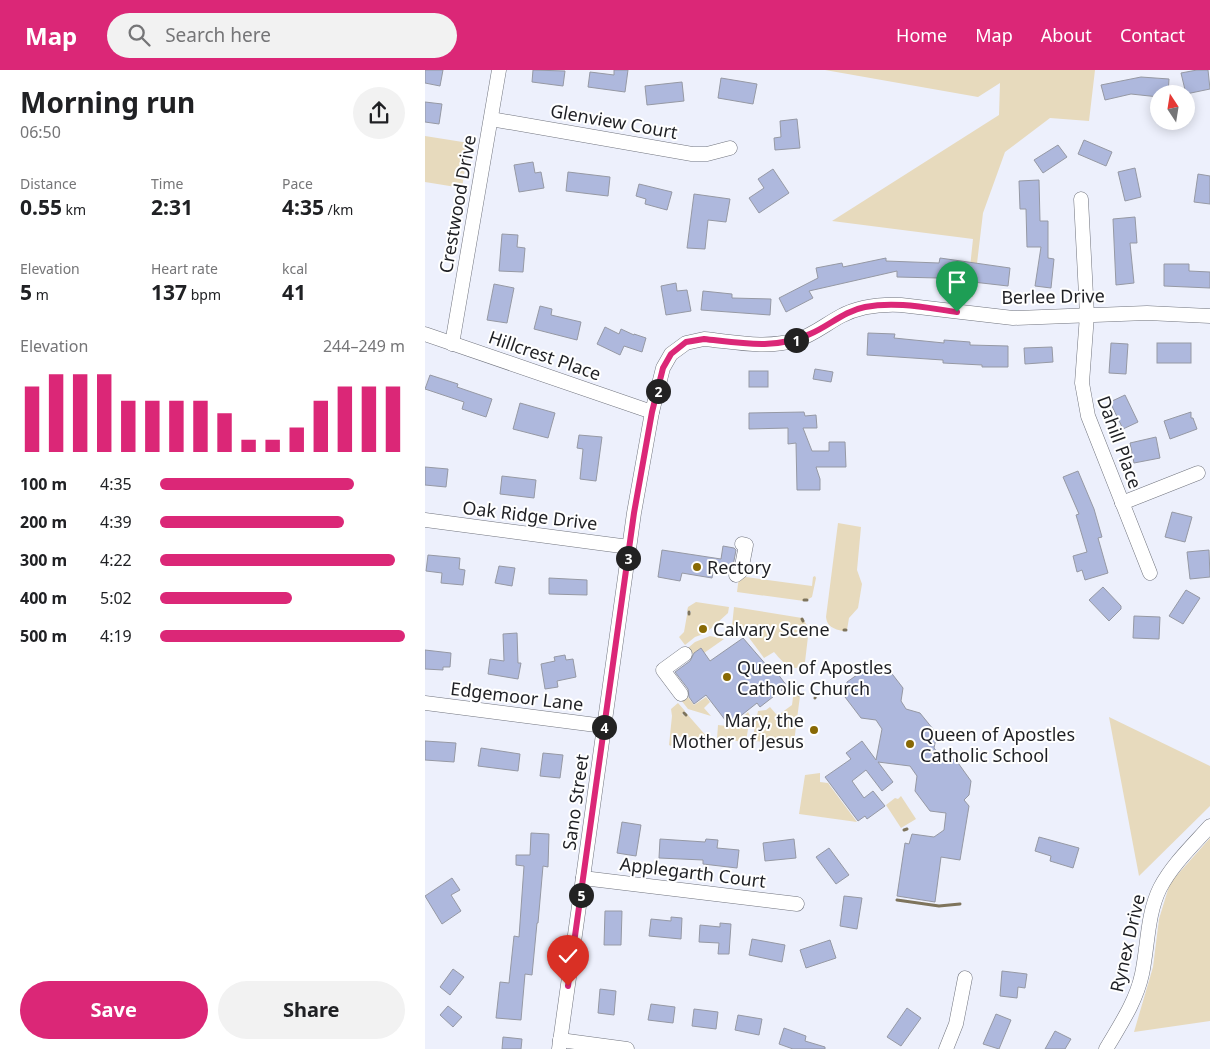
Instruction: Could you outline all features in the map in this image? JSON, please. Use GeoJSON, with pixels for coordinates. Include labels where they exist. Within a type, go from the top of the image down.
{"type":"FeatureCollection","features":[{"type":"Feature","properties":{"kind":"street","name":"Crestwood Drive"},"geometry":{"type":"LineString","coordinates":[[452,344],[499,70]]}},
{"type":"Feature","properties":{"kind":"street","name":"Glenview Court"},"geometry":{"type":"LineString","coordinates":[[491,119],[692,154],[707,154],[730,148]]}},
{"type":"Feature","properties":{"kind":"street","name":"Dahill Place"},"geometry":{"type":"LineString","coordinates":[[1081,199],[1087,315],[1082,383],[1084,400],[1088,416],[1150,573]]}},
{"type":"Feature","properties":{"kind":"street","name":"Berlee Drive"},"geometry":{"type":"LineString","coordinates":[[652,412],[667,361],[677,348],[686,342],[704,339],[763,345],[779,344],[797,340],[813,333],[853,310],[883,304],[901,304],[1013,318],[1147,313],[1210,316]]}},
{"type":"Feature","properties":{"kind":"street","name":"Hillcrest Place"},"geometry":{"type":"LineString","coordinates":[[425,334],[652,412]]}},
{"type":"Feature","properties":{"kind":"street","name":"Sano Street"},"geometry":{"type":"LineString","coordinates":[[560,1044],[629,547],[652,412]]}},
{"type":"Feature","properties":{"kind":"street"},"geometry":{"type":"LineString","coordinates":[[1122,503],[1198,473]]}},
{"type":"Feature","properties":{"kind":"street","name":"Oak Ridge Drive"},"geometry":{"type":"LineString","coordinates":[[425,520],[629,547]]}},
{"type":"Feature","properties":{"kind":"street"},"geometry":{"type":"LineString","coordinates":[[736,575],[741,571],[745,545],[743,544]]}},
{"type":"Feature","properties":{"kind":"street"},"geometry":{"type":"LineString","coordinates":[[681,694],[663,670],[685,654]]}},
{"type":"Feature","properties":{"kind":"street","name":"Edgemoor Lane"},"geometry":{"type":"LineString","coordinates":[[425,703],[604,726]]}},
{"type":"Feature","properties":{"kind":"street","name":"Rynex Drive"},"geometry":{"type":"LineString","coordinates":[[1106,1049],[1135,996],[1159,889],[1175,865],[1210,826]]}},
{"type":"Feature","properties":{"kind":"street","name":"Applegarth Court"},"geometry":{"type":"LineString","coordinates":[[583,878],[797,904]]}},
{"type":"Feature","properties":{"kind":"street"},"geometry":{"type":"LineString","coordinates":[[946,1049],[956,1024],[965,978]]}},
{"type":"Feature","properties":{"kind":"street"},"geometry":{"type":"LineString","coordinates":[[560,1044],[627,1049]]}},
{"type":"Feature","properties":{"kind":"shaded area"},"geometry":{"type":"Polygon","coordinates":[[[825,70],[1095,70],[1089,121],[1050,118],[1005,152],[983,213],[973,297],[967,296],[973,239],[832,221],[999,115],[1000,83],[978,97],[825,70]]]}},
{"type":"Feature","properties":{"kind":"shaded area"},"geometry":{"type":"Polygon","coordinates":[[[425,136],[469,143],[462,188],[425,182],[425,136]]]}},
{"type":"Feature","properties":{"kind":"shaded area"},"geometry":{"type":"Polygon","coordinates":[[[838,523],[861,527],[857,570],[862,584],[858,608],[849,618],[847,630],[843,629],[843,631],[832,627],[826,617],[838,523]]]}},
{"type":"Feature","properties":{"kind":"shaded area"},"geometry":{"type":"Polygon","coordinates":[[[739,576],[812,586],[813,577],[815,576],[816,578],[812,597],[807,600],[804,599],[804,601],[737,592],[739,576]]]}},
{"type":"Feature","properties":{"kind":"shaded area"},"geometry":{"type":"Polygon","coordinates":[[[696,602],[729,607],[728,613],[706,633],[695,637],[685,645],[679,637],[684,632],[687,615],[691,611],[687,611],[688,607],[696,602]]]}},
{"type":"Feature","properties":{"kind":"shaded area"},"geometry":{"type":"Polygon","coordinates":[[[734,607],[802,618],[809,628],[805,662],[797,668],[792,668],[784,663],[774,652],[764,658],[747,635],[738,634],[733,637],[731,636],[734,607]]]}},
{"type":"Feature","properties":{"kind":"shaded area"},"geometry":{"type":"Polygon","coordinates":[[[710,636],[724,639],[704,653],[701,648],[693,654],[688,648],[695,642],[710,636]]]}},
{"type":"Feature","properties":{"kind":"shaded area"},"geometry":{"type":"Polygon","coordinates":[[[792,683],[797,684],[800,691],[798,691],[797,695],[800,696],[794,742],[790,745],[755,741],[755,737],[753,737],[758,711],[766,710],[770,707],[776,714],[781,713],[792,705],[794,690],[790,686],[792,683]]]}},
{"type":"Feature","properties":{"kind":"shaded area"},"geometry":{"type":"Polygon","coordinates":[[[687,696],[694,705],[706,697],[710,702],[704,708],[711,716],[688,709],[681,700],[687,696]]]}},
{"type":"Feature","properties":{"kind":"shaded area"},"geometry":{"type":"Polygon","coordinates":[[[678,703],[685,711],[682,714],[685,716],[687,714],[708,740],[674,736],[673,744],[669,745],[671,709],[678,703]]]}},
{"type":"Feature","properties":{"kind":"shaded area"},"geometry":{"type":"Polygon","coordinates":[[[748,712],[750,716],[746,742],[717,739],[718,725],[735,727],[740,720],[742,722],[748,720],[745,715],[748,712]]]}},
{"type":"Feature","properties":{"kind":"shaded area"},"geometry":{"type":"Polygon","coordinates":[[[1109,717],[1210,766],[1210,806],[1139,876],[1109,717]]]}},
{"type":"Feature","properties":{"kind":"shaded area"},"geometry":{"type":"Polygon","coordinates":[[[820,773],[820,782],[828,783],[857,822],[799,814],[805,775],[820,773]]]}},
{"type":"Feature","properties":{"kind":"shaded area"},"geometry":{"type":"Polygon","coordinates":[[[901,796],[916,819],[901,828],[886,805],[901,796]]]}},
{"type":"Feature","properties":{"kind":"shaded area"},"geometry":{"type":"Polygon","coordinates":[[[1210,838],[1210,1021],[1134,1032],[1153,967],[1159,919],[1170,883],[1210,838]]]}},
{"type":"Feature","properties":{"kind":"building"},"geometry":{"type":"Polygon","coordinates":[[[425,70],[443,70],[440,86],[425,83],[425,70]]]}},
{"type":"Feature","properties":{"kind":"building"},"geometry":{"type":"Polygon","coordinates":[[[533,70],[565,71],[563,86],[532,82],[533,70]]]}},
{"type":"Feature","properties":{"kind":"building"},"geometry":{"type":"Polygon","coordinates":[[[614,70],[628,70],[625,92],[588,87],[590,72],[614,75],[614,70]]]}},
{"type":"Feature","properties":{"kind":"building"},"geometry":{"type":"Polygon","coordinates":[[[1208,70],[1210,89],[1195,92],[1195,85],[1184,85],[1181,73],[1208,70]]]}},
{"type":"Feature","properties":{"kind":"building"},"geometry":{"type":"Polygon","coordinates":[[[1141,77],[1169,79],[1169,85],[1150,85],[1150,96],[1131,94],[1105,100],[1101,85],[1141,77]]]}},
{"type":"Feature","properties":{"kind":"building"},"geometry":{"type":"Polygon","coordinates":[[[721,78],[757,84],[753,104],[718,98],[721,78]]]}},
{"type":"Feature","properties":{"kind":"building"},"geometry":{"type":"Polygon","coordinates":[[[682,82],[684,101],[647,105],[645,86],[682,82]]]}},
{"type":"Feature","properties":{"kind":"building"},"geometry":{"type":"Polygon","coordinates":[[[425,102],[442,104],[439,124],[425,122],[425,102]]]}},
{"type":"Feature","properties":{"kind":"building"},"geometry":{"type":"Polygon","coordinates":[[[797,119],[800,148],[775,150],[774,138],[781,137],[780,121],[797,119]]]}},
{"type":"Feature","properties":{"kind":"building"},"geometry":{"type":"Polygon","coordinates":[[[1084,140],[1112,152],[1106,166],[1078,154],[1084,140]]]}},
{"type":"Feature","properties":{"kind":"building"},"geometry":{"type":"Polygon","coordinates":[[[1058,145],[1067,157],[1043,173],[1034,160],[1058,145]]]}},
{"type":"Feature","properties":{"kind":"building"},"geometry":{"type":"Polygon","coordinates":[[[533,162],[535,173],[541,172],[544,188],[519,192],[514,165],[533,162]]]}},
{"type":"Feature","properties":{"kind":"building"},"geometry":{"type":"Polygon","coordinates":[[[1135,168],[1141,197],[1125,201],[1118,172],[1135,168]]]}},
{"type":"Feature","properties":{"kind":"building"},"geometry":{"type":"Polygon","coordinates":[[[773,169],[789,193],[759,213],[749,198],[764,188],[758,179],[773,169]]]}},
{"type":"Feature","properties":{"kind":"building"},"geometry":{"type":"Polygon","coordinates":[[[568,172],[610,177],[608,196],[566,191],[568,172]]]}},
{"type":"Feature","properties":{"kind":"building"},"geometry":{"type":"Polygon","coordinates":[[[1198,174],[1210,176],[1210,204],[1194,202],[1198,174]]]}},
{"type":"Feature","properties":{"kind":"building"},"geometry":{"type":"Polygon","coordinates":[[[1039,180],[1040,221],[1048,221],[1048,258],[1054,259],[1051,288],[1035,286],[1041,247],[1027,247],[1026,209],[1020,209],[1019,181],[1039,180]]]}},
{"type":"Feature","properties":{"kind":"building"},"geometry":{"type":"Polygon","coordinates":[[[639,184],[672,192],[667,210],[645,204],[646,199],[636,196],[639,184]]]}},
{"type":"Feature","properties":{"kind":"building"},"geometry":{"type":"Polygon","coordinates":[[[694,194],[730,199],[726,222],[708,220],[705,249],[687,248],[694,194]]]}},
{"type":"Feature","properties":{"kind":"building"},"geometry":{"type":"Polygon","coordinates":[[[1135,217],[1137,243],[1130,243],[1134,283],[1116,285],[1113,219],[1135,217]]]}},
{"type":"Feature","properties":{"kind":"building"},"geometry":{"type":"Polygon","coordinates":[[[502,234],[518,235],[517,247],[525,248],[523,272],[499,271],[502,234]]]}},
{"type":"Feature","properties":{"kind":"building"},"geometry":{"type":"Polygon","coordinates":[[[886,258],[886,261],[939,263],[940,258],[1010,268],[1008,286],[938,278],[897,277],[897,271],[809,291],[813,298],[786,312],[779,298],[818,278],[816,268],[842,263],[843,267],[886,258]]]}},
{"type":"Feature","properties":{"kind":"building"},"geometry":{"type":"Polygon","coordinates":[[[1164,264],[1189,264],[1189,271],[1210,272],[1210,288],[1164,286],[1164,264]]]}},
{"type":"Feature","properties":{"kind":"building"},"geometry":{"type":"Polygon","coordinates":[[[676,283],[677,291],[687,290],[691,311],[666,315],[661,286],[676,283]]]}},
{"type":"Feature","properties":{"kind":"building"},"geometry":{"type":"Polygon","coordinates":[[[494,284],[514,288],[507,323],[487,320],[494,284]]]}},
{"type":"Feature","properties":{"kind":"building"},"geometry":{"type":"Polygon","coordinates":[[[703,291],[732,294],[732,298],[771,299],[770,315],[701,310],[703,291]]]}},
{"type":"Feature","properties":{"kind":"building"},"geometry":{"type":"Polygon","coordinates":[[[540,306],[552,309],[551,315],[581,322],[577,340],[534,329],[540,306]]]}},
{"type":"Feature","properties":{"kind":"building"},"geometry":{"type":"Polygon","coordinates":[[[605,327],[619,334],[621,329],[646,338],[642,352],[624,346],[620,355],[597,344],[605,327]]]}},
{"type":"Feature","properties":{"kind":"building"},"geometry":{"type":"Polygon","coordinates":[[[868,333],[895,334],[894,338],[944,343],[944,340],[970,342],[970,345],[1008,346],[1008,367],[982,367],[982,365],[943,363],[943,360],[867,355],[868,333]]]}},
{"type":"Feature","properties":{"kind":"building"},"geometry":{"type":"Polygon","coordinates":[[[1111,343],[1128,344],[1126,374],[1109,373],[1111,343]]]}},
{"type":"Feature","properties":{"kind":"building"},"geometry":{"type":"Polygon","coordinates":[[[1157,343],[1191,343],[1191,363],[1157,363],[1157,343]]]}},
{"type":"Feature","properties":{"kind":"building"},"geometry":{"type":"Polygon","coordinates":[[[1052,347],[1053,362],[1025,364],[1024,348],[1052,347]]]}},
{"type":"Feature","properties":{"kind":"building"},"geometry":{"type":"Polygon","coordinates":[[[815,369],[833,372],[831,382],[813,379],[815,369]]]}},
{"type":"Feature","properties":{"kind":"building"},"geometry":{"type":"Polygon","coordinates":[[[749,371],[768,371],[768,387],[749,387],[749,371]]]}},
{"type":"Feature","properties":{"kind":"building"},"geometry":{"type":"Polygon","coordinates":[[[430,375],[458,384],[457,387],[492,399],[486,417],[462,409],[464,402],[425,389],[430,375]]]}},
{"type":"Feature","properties":{"kind":"building"},"geometry":{"type":"Polygon","coordinates":[[[1125,395],[1138,422],[1123,429],[1110,402],[1125,395]]]}},
{"type":"Feature","properties":{"kind":"building"},"geometry":{"type":"Polygon","coordinates":[[[520,403],[555,413],[548,438],[513,429],[520,403]]]}},
{"type":"Feature","properties":{"kind":"building"},"geometry":{"type":"Polygon","coordinates":[[[804,412],[805,416],[816,415],[817,428],[803,428],[812,451],[829,451],[829,442],[845,442],[846,467],[816,467],[820,479],[820,490],[797,490],[796,443],[788,444],[788,428],[749,429],[749,413],[804,412]]]}},
{"type":"Feature","properties":{"kind":"building"},"geometry":{"type":"Polygon","coordinates":[[[1191,412],[1191,418],[1193,418],[1197,429],[1170,439],[1164,421],[1191,412]]]}},
{"type":"Feature","properties":{"kind":"building"},"geometry":{"type":"Polygon","coordinates":[[[579,435],[602,437],[596,481],[580,479],[583,449],[577,448],[579,435]]]}},
{"type":"Feature","properties":{"kind":"building"},"geometry":{"type":"Polygon","coordinates":[[[1156,437],[1160,458],[1134,463],[1130,443],[1156,437]]]}},
{"type":"Feature","properties":{"kind":"building"},"geometry":{"type":"Polygon","coordinates":[[[425,467],[448,469],[446,487],[425,485],[425,467]]]}},
{"type":"Feature","properties":{"kind":"building"},"geometry":{"type":"Polygon","coordinates":[[[1078,471],[1094,509],[1102,537],[1098,538],[1108,573],[1085,580],[1082,570],[1077,572],[1073,556],[1087,552],[1076,515],[1079,514],[1063,477],[1078,471]]]}},
{"type":"Feature","properties":{"kind":"building"},"geometry":{"type":"Polygon","coordinates":[[[502,476],[536,480],[534,498],[500,494],[502,476]]]}},
{"type":"Feature","properties":{"kind":"building"},"geometry":{"type":"Polygon","coordinates":[[[1172,512],[1192,517],[1185,542],[1165,537],[1172,512]]]}},
{"type":"Feature","properties":{"kind":"building","name":"Rectory"},"geometry":{"type":"Polygon","coordinates":[[[723,546],[736,550],[733,566],[728,574],[713,572],[712,578],[682,573],[680,581],[658,577],[662,550],[721,559],[723,546]]]}},
{"type":"Feature","properties":{"kind":"building"},"geometry":{"type":"Polygon","coordinates":[[[1209,550],[1210,577],[1190,579],[1187,552],[1209,550]]]}},
{"type":"Feature","properties":{"kind":"building"},"geometry":{"type":"Polygon","coordinates":[[[428,555],[460,558],[459,569],[465,570],[463,585],[441,583],[442,573],[426,571],[428,555]]]}},
{"type":"Feature","properties":{"kind":"building"},"geometry":{"type":"Polygon","coordinates":[[[499,566],[515,568],[512,586],[495,583],[499,566]]]}},
{"type":"Feature","properties":{"kind":"building"},"geometry":{"type":"Polygon","coordinates":[[[549,578],[587,580],[587,595],[549,594],[549,578]]]}},
{"type":"Feature","properties":{"kind":"building"},"geometry":{"type":"Polygon","coordinates":[[[1103,587],[1121,606],[1121,609],[1109,621],[1089,600],[1103,587]]]}},
{"type":"Feature","properties":{"kind":"building"},"geometry":{"type":"Polygon","coordinates":[[[1186,590],[1200,598],[1183,624],[1169,616],[1186,590]]]}},
{"type":"Feature","properties":{"kind":"building"},"geometry":{"type":"Polygon","coordinates":[[[1134,616],[1160,617],[1159,639],[1133,638],[1134,616]]]}},
{"type":"Feature","properties":{"kind":"building"},"geometry":{"type":"Polygon","coordinates":[[[517,633],[518,663],[521,663],[518,679],[488,674],[490,659],[504,661],[503,634],[517,633]]]}},
{"type":"Feature","properties":{"kind":"building","name":"Queen of Apostles Catholic Church"},"geometry":{"type":"Polygon","coordinates":[[[743,638],[768,667],[771,665],[787,686],[760,707],[757,703],[729,725],[706,695],[694,704],[689,697],[688,689],[675,672],[690,661],[694,653],[701,648],[710,661],[743,638]]]}},
{"type":"Feature","properties":{"kind":"building"},"geometry":{"type":"Polygon","coordinates":[[[425,650],[451,653],[450,667],[443,667],[443,670],[425,669],[425,650]]]}},
{"type":"Feature","properties":{"kind":"building"},"geometry":{"type":"Polygon","coordinates":[[[565,655],[566,660],[573,659],[576,677],[557,681],[558,687],[545,689],[541,664],[555,661],[554,657],[565,655]]]}},
{"type":"Feature","properties":{"kind":"building"},"geometry":{"type":"Polygon","coordinates":[[[871,665],[886,666],[903,688],[901,701],[906,709],[920,713],[937,734],[934,748],[941,757],[956,760],[971,781],[969,795],[964,800],[969,806],[960,860],[941,857],[935,902],[897,896],[905,843],[909,844],[912,834],[934,837],[944,830],[946,813],[930,811],[915,791],[917,776],[910,766],[878,762],[893,782],[882,791],[866,770],[852,781],[864,798],[873,791],[885,806],[867,819],[865,816],[858,821],[825,777],[851,759],[846,753],[862,741],[876,760],[882,729],[876,720],[861,718],[845,697],[847,682],[871,665]]]}},
{"type":"Feature","properties":{"kind":"building"},"geometry":{"type":"Polygon","coordinates":[[[425,741],[456,743],[454,762],[425,760],[425,741]]]}},
{"type":"Feature","properties":{"kind":"building"},"geometry":{"type":"Polygon","coordinates":[[[481,748],[520,754],[518,771],[478,766],[481,748]]]}},
{"type":"Feature","properties":{"kind":"building"},"geometry":{"type":"Polygon","coordinates":[[[543,753],[563,755],[560,778],[540,776],[543,753]]]}},
{"type":"Feature","properties":{"kind":"building"},"geometry":{"type":"Polygon","coordinates":[[[622,822],[641,825],[636,856],[617,853],[622,822]]]}},
{"type":"Feature","properties":{"kind":"building"},"geometry":{"type":"Polygon","coordinates":[[[531,833],[549,834],[548,867],[543,866],[532,975],[525,974],[521,1020],[496,1018],[500,982],[509,983],[514,936],[519,937],[524,866],[516,865],[516,855],[530,855],[531,833]]]}},
{"type":"Feature","properties":{"kind":"building"},"geometry":{"type":"Polygon","coordinates":[[[1039,837],[1079,848],[1073,868],[1050,861],[1051,856],[1035,851],[1039,837]]]}},
{"type":"Feature","properties":{"kind":"building"},"geometry":{"type":"Polygon","coordinates":[[[660,839],[705,842],[706,839],[718,840],[717,848],[739,850],[737,868],[703,864],[703,860],[659,858],[660,839]]]}},
{"type":"Feature","properties":{"kind":"building"},"geometry":{"type":"Polygon","coordinates":[[[794,839],[796,858],[765,861],[763,843],[794,839]]]}},
{"type":"Feature","properties":{"kind":"building"},"geometry":{"type":"Polygon","coordinates":[[[829,848],[849,875],[836,884],[816,857],[829,848]]]}},
{"type":"Feature","properties":{"kind":"building"},"geometry":{"type":"Polygon","coordinates":[[[452,878],[460,890],[451,895],[461,911],[442,924],[425,896],[452,878]]]}},
{"type":"Feature","properties":{"kind":"building"},"geometry":{"type":"Polygon","coordinates":[[[844,896],[862,898],[857,929],[840,926],[844,896]]]}},
{"type":"Feature","properties":{"kind":"building"},"geometry":{"type":"Polygon","coordinates":[[[605,911],[622,911],[621,945],[604,945],[605,911]]]}},
{"type":"Feature","properties":{"kind":"building"},"geometry":{"type":"Polygon","coordinates":[[[671,917],[682,918],[681,939],[649,936],[651,919],[671,921],[671,917]]]}},
{"type":"Feature","properties":{"kind":"building"},"geometry":{"type":"Polygon","coordinates":[[[720,923],[731,924],[729,954],[718,954],[719,943],[699,942],[700,925],[720,927],[720,923]]]}},
{"type":"Feature","properties":{"kind":"building"},"geometry":{"type":"Polygon","coordinates":[[[752,939],[785,945],[782,962],[749,955],[752,939]]]}},
{"type":"Feature","properties":{"kind":"building"},"geometry":{"type":"Polygon","coordinates":[[[830,940],[836,958],[806,968],[800,950],[830,940]]]}},
{"type":"Feature","properties":{"kind":"building"},"geometry":{"type":"Polygon","coordinates":[[[453,969],[464,977],[450,995],[440,987],[453,969]]]}},
{"type":"Feature","properties":{"kind":"building"},"geometry":{"type":"Polygon","coordinates":[[[1002,971],[1027,974],[1025,988],[1018,987],[1017,998],[1000,996],[1002,971]]]}},
{"type":"Feature","properties":{"kind":"building"},"geometry":{"type":"Polygon","coordinates":[[[600,989],[616,991],[614,1015],[598,1013],[600,989]]]}},
{"type":"Feature","properties":{"kind":"building"},"geometry":{"type":"Polygon","coordinates":[[[651,1004],[675,1007],[673,1023],[648,1020],[651,1004]]]}},
{"type":"Feature","properties":{"kind":"building"},"geometry":{"type":"Polygon","coordinates":[[[448,1006],[462,1017],[453,1027],[440,1015],[448,1006]]]}},
{"type":"Feature","properties":{"kind":"building"},"geometry":{"type":"Polygon","coordinates":[[[907,1008],[921,1018],[901,1046],[887,1037],[907,1008]]]}},
{"type":"Feature","properties":{"kind":"building"},"geometry":{"type":"Polygon","coordinates":[[[694,1009],[718,1012],[716,1029],[692,1026],[694,1009]]]}},
{"type":"Feature","properties":{"kind":"building"},"geometry":{"type":"Polygon","coordinates":[[[996,1014],[1011,1020],[999,1049],[983,1044],[996,1014]]]}},
{"type":"Feature","properties":{"kind":"building"},"geometry":{"type":"Polygon","coordinates":[[[738,1015],[762,1019],[759,1035],[735,1030],[738,1015]]]}},
{"type":"Feature","properties":{"kind":"building"},"geometry":{"type":"Polygon","coordinates":[[[784,1028],[806,1036],[805,1041],[825,1047],[825,1049],[793,1049],[779,1044],[784,1028]]]}},
{"type":"Feature","properties":{"kind":"building"},"geometry":{"type":"Polygon","coordinates":[[[1055,1031],[1071,1039],[1065,1049],[1045,1049],[1055,1031]]]}},
{"type":"Feature","properties":{"kind":"building"},"geometry":{"type":"Polygon","coordinates":[[[503,1037],[522,1039],[521,1049],[502,1049],[503,1037]]]}},
{"type":"Feature","properties":{"kind":"waterway"},"geometry":{"type":"LineString","coordinates":[[815,698],[816,694]]}},
{"type":"Feature","properties":{"kind":"waterway"},"geometry":{"type":"LineString","coordinates":[[897,900],[939,906],[960,904]]}},
{"type":"Feature","properties":{"kind":"place","name":"Rectory"},"geometry":{"type":"Point","coordinates":[697,567]}},
{"type":"Feature","properties":{"kind":"place","name":"Calvary Scene"},"geometry":{"type":"Point","coordinates":[703,629]}},
{"type":"Feature","properties":{"kind":"place","name":"Queen of Apostles Catholic Church"},"geometry":{"type":"Point","coordinates":[727,677]}},
{"type":"Feature","properties":{"kind":"place","name":"Mary, the Mother of Jesus"},"geometry":{"type":"Point","coordinates":[814,730]}},
{"type":"Feature","properties":{"kind":"place","name":"Queen of Apostles Catholic School"},"geometry":{"type":"Point","coordinates":[910,744]}},
{"type":"Feature","properties":{"kind":"route"},"geometry":{"type":"LineString","coordinates":[[568,986],[634,513],[652,412],[663,368],[671,354],[686,342],[704,339],[763,345],[797,340],[853,310],[883,304],[901,304],[957,312]]}}]}
